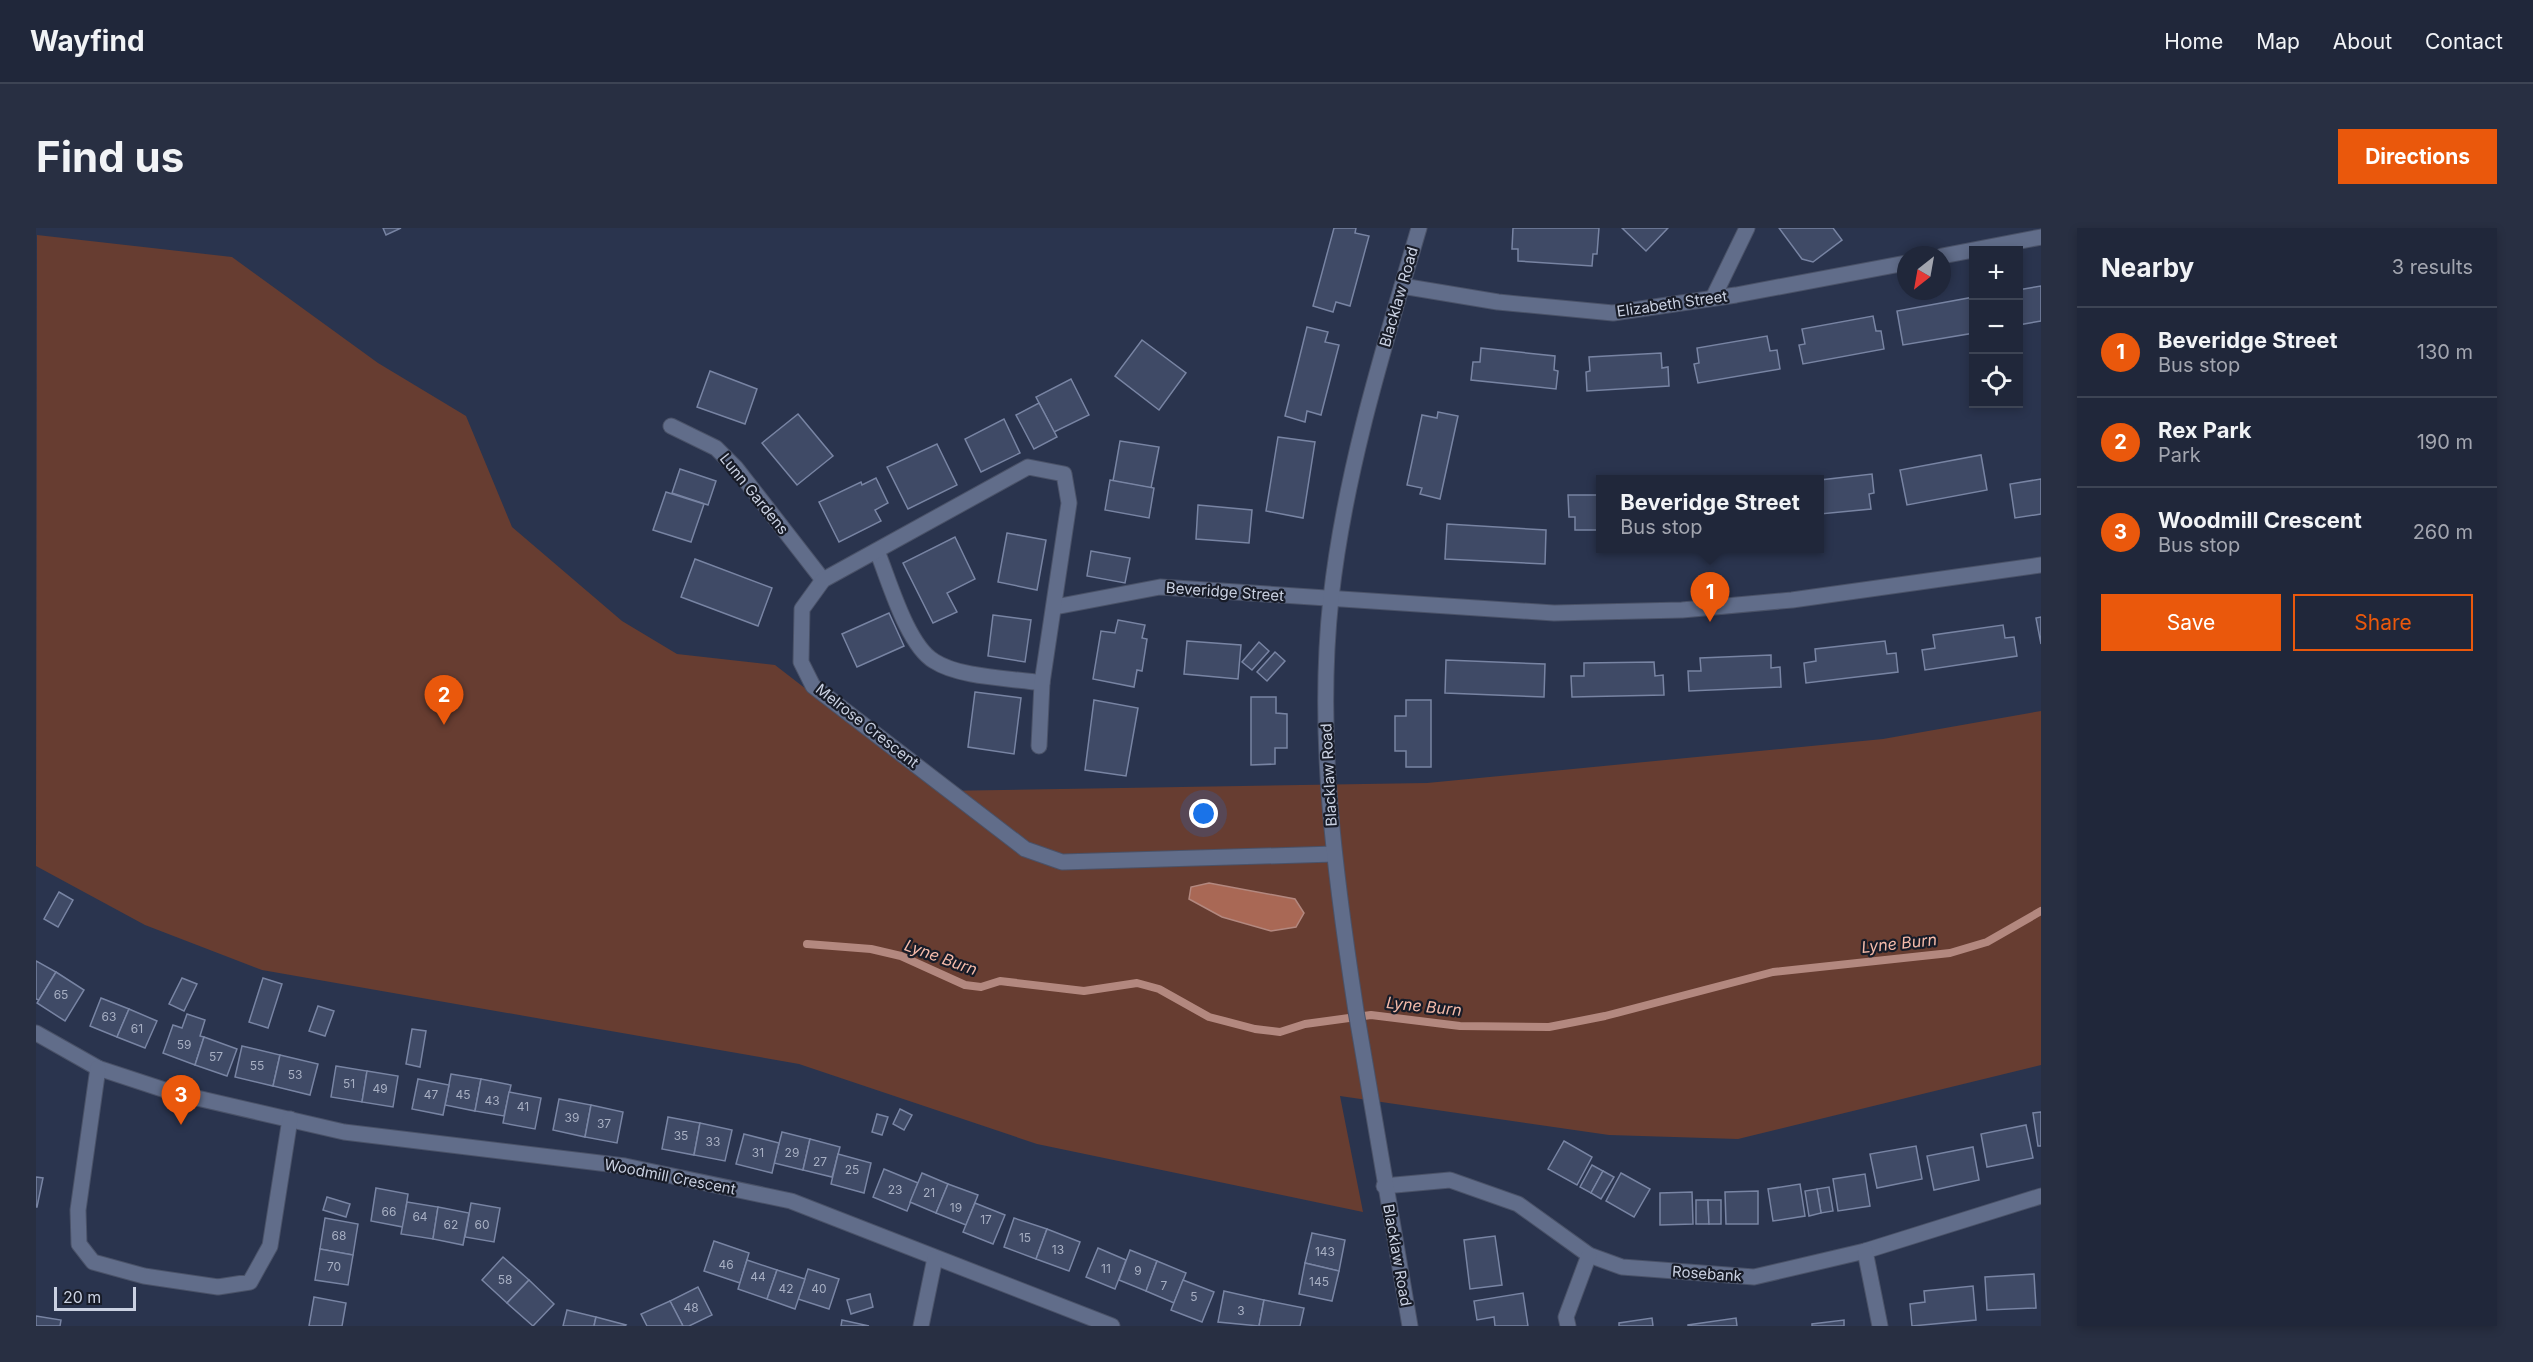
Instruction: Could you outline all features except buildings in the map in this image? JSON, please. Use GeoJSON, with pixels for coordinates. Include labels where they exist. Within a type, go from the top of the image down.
{"type":"FeatureCollection","features":[{"type":"Feature","properties":{"kind":"street","name":"Blacklaw Road"},"geometry":{"type":"LineString","coordinates":[[1410,1326],[1384,1186],[1334,855],[1325,717],[1331,599],[1350,473],[1419,228]]}},
{"type":"Feature","properties":{"kind":"street"},"geometry":{"type":"LineString","coordinates":[[1713,298],[1747,228]]}},
{"type":"Feature","properties":{"kind":"street"},"geometry":{"type":"LineString","coordinates":[[1951,254],[2041,237]]}},
{"type":"Feature","properties":{"kind":"street","name":"Elizabeth Street"},"geometry":{"type":"LineString","coordinates":[[1402,286],[1498,302],[1613,313],[1713,298],[1897,265]]}},
{"type":"Feature","properties":{"kind":"street","name":"Lunn Gardens"},"geometry":{"type":"LineString","coordinates":[[671,426],[716,448],[736,468],[823,580]]}},
{"type":"Feature","properties":{"kind":"street","name":"Melrose Crescent"},"geometry":{"type":"LineString","coordinates":[[1039,746],[1042,683],[1069,503],[1064,474],[1028,467],[823,580],[802,609],[801,662],[813,686],[1025,849],[1062,862],[1334,855]]}},
{"type":"Feature","properties":{"kind":"street"},"geometry":{"type":"LineString","coordinates":[[877,551],[915,642],[932,661],[953,670],[1042,683]]}},
{"type":"Feature","properties":{"kind":"street","name":"Beveridge Street"},"geometry":{"type":"LineString","coordinates":[[1055,607],[1160,587],[1554,613],[1682,609],[1792,600],[2041,565]]}},
{"type":"Feature","properties":{"kind":"street","name":"Woodmill Crescent"},"geometry":{"type":"LineString","coordinates":[[36,1033],[98,1068],[171,1092],[344,1132],[625,1166],[790,1201],[1112,1326]]}},
{"type":"Feature","properties":{"kind":"street"},"geometry":{"type":"LineString","coordinates":[[98,1068],[78,1210],[79,1244],[93,1262],[144,1276],[218,1287],[250,1282],[270,1246],[290,1119]]}},
{"type":"Feature","properties":{"kind":"street","name":"Rosebank"},"geometry":{"type":"LineString","coordinates":[[1384,1186],[1450,1180],[1518,1204],[1589,1255],[1622,1267],[1754,1277],[1865,1251],[2041,1196]]}},
{"type":"Feature","properties":{"kind":"street"},"geometry":{"type":"LineString","coordinates":[[1865,1251],[1880,1326]]}},
{"type":"Feature","properties":{"kind":"street"},"geometry":{"type":"LineString","coordinates":[[1568,1326],[1566,1317],[1589,1255]]}},
{"type":"Feature","properties":{"kind":"street"},"geometry":{"type":"LineString","coordinates":[[921,1326],[935,1258]]}},
{"type":"Feature","properties":{"kind":"shaded area"},"geometry":{"type":"Polygon","coordinates":[[[37,235],[232,257],[378,363],[466,416],[512,527],[622,621],[677,654],[775,665],[938,791],[1427,783],[1883,739],[2041,711],[2041,1065],[1738,1139],[1609,1135],[1340,1096],[1363,1212],[1037,1144],[799,1064],[262,970],[145,925],[36,866],[37,235]]]}},
{"type":"Feature","properties":{"kind":"shaded area"},"geometry":{"type":"Polygon","coordinates":[[[1209,883],[1295,899],[1304,913],[1296,927],[1271,931],[1222,917],[1189,899],[1191,887],[1209,883]]]}},
{"type":"Feature","properties":{"kind":"waterway","name":"Lyne Burn"},"geometry":{"type":"LineString","coordinates":[[807,944],[871,949],[901,956],[965,985],[981,987],[1000,981],[1084,991],[1137,983],[1159,989],[1209,1017],[1255,1029],[1280,1032],[1305,1024],[1371,1015],[1460,1026],[1549,1027],[1605,1016],[1773,972],[1950,953],[1987,942],[2041,911]]}},
{"type":"Feature","properties":{"kind":"place","name":"Beveridge Street"},"geometry":{"type":"Point","coordinates":[1710,622]}},
{"type":"Feature","properties":{"kind":"place","name":"Rex Park"},"geometry":{"type":"Point","coordinates":[444,725]}},
{"type":"Feature","properties":{"kind":"place","name":"Woodmill Crescent"},"geometry":{"type":"Point","coordinates":[181,1125]}}]}
